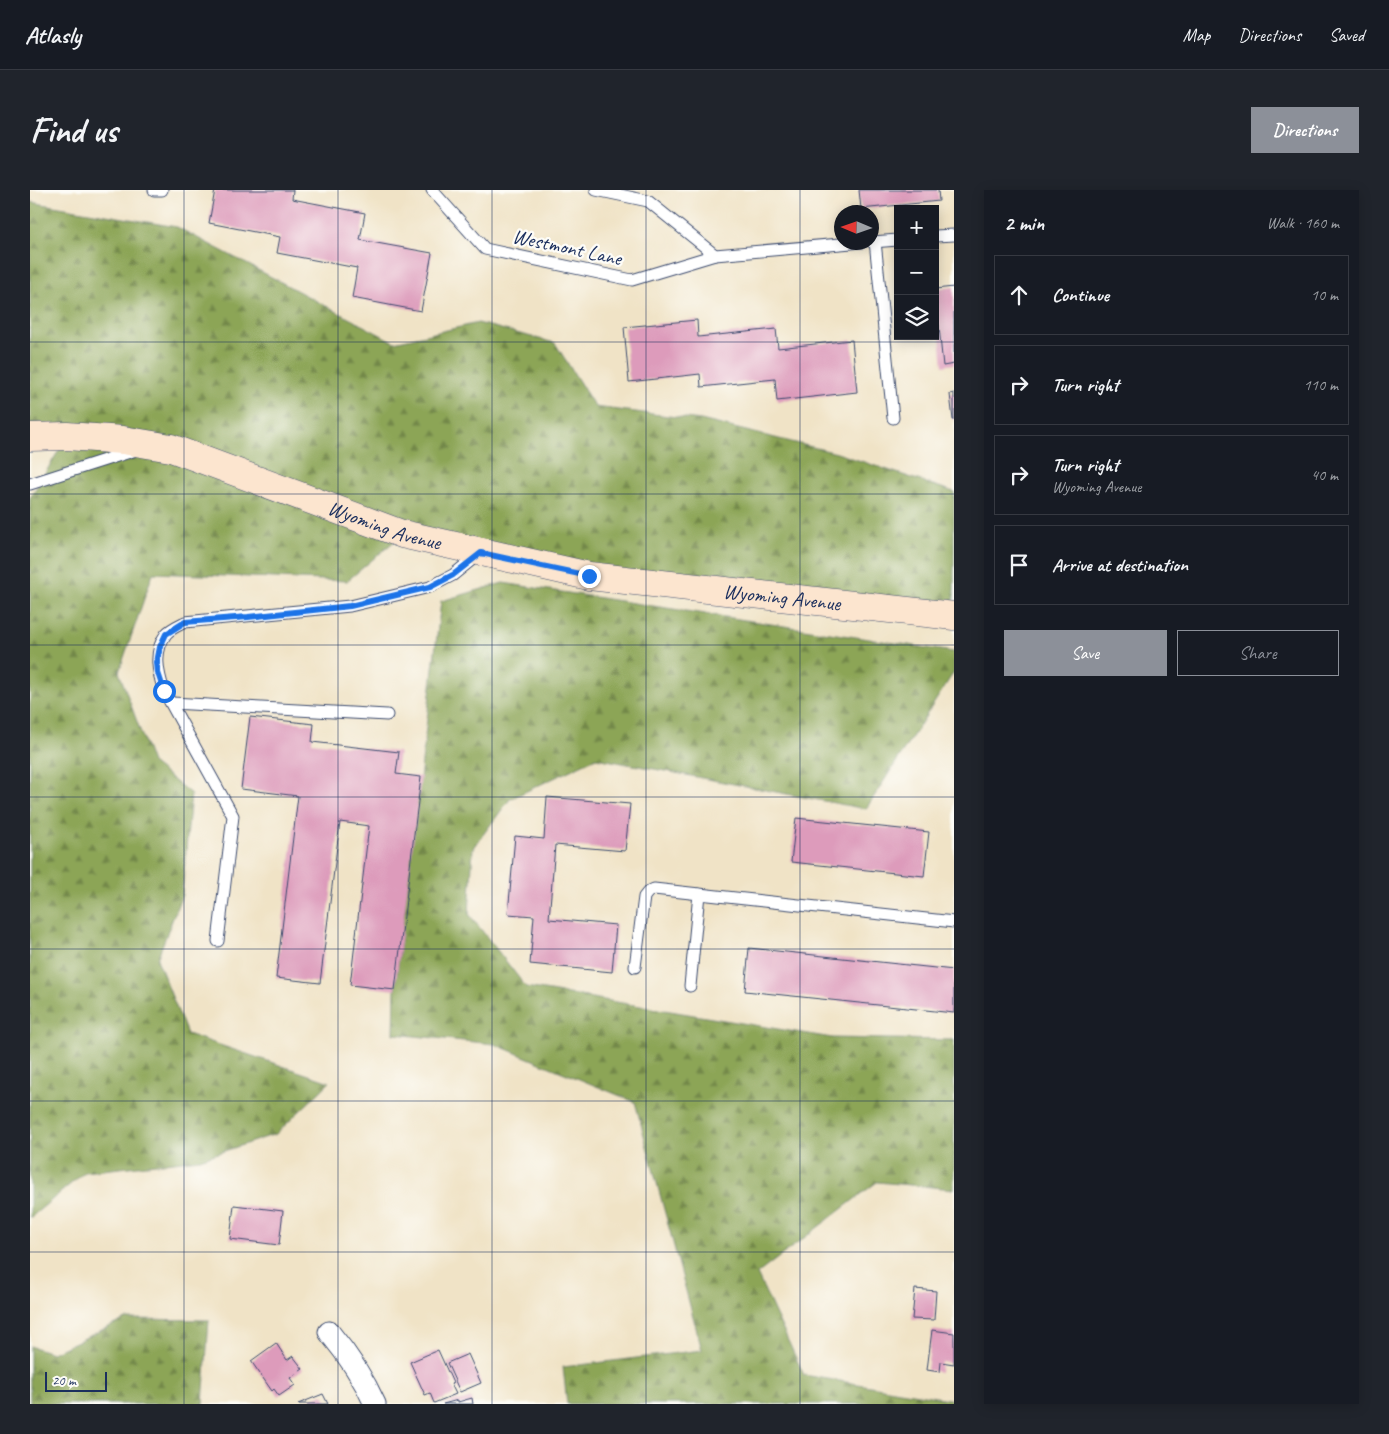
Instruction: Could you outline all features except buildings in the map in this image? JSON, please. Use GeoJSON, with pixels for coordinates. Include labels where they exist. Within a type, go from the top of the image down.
{"type":"FeatureCollection","features":[{"type":"Feature","properties":{"kind":"street","name":"Wyoming Avenue"},"geometry":{"type":"LineString","coordinates":[[30,437],[67,436],[124,440],[171,448],[402,534],[589,576],[954,616]]}},
{"type":"Feature","properties":{"kind":"street"},"geometry":{"type":"LineString","coordinates":[[329,1332],[348,1355],[364,1380],[375,1404]]}},
{"type":"Feature","properties":{"kind":"lane"},"geometry":{"type":"LineString","coordinates":[[154,190],[162,190]]}},
{"type":"Feature","properties":{"kind":"lane","name":"Westmont Lane"},"geometry":{"type":"LineString","coordinates":[[434,190],[485,249],[632,280],[715,255],[834,245]]}},
{"type":"Feature","properties":{"kind":"lane"},"geometry":{"type":"LineString","coordinates":[[596,190],[648,201],[715,255]]}},
{"type":"Feature","properties":{"kind":"lane"},"geometry":{"type":"LineString","coordinates":[[939,236],[954,235]]}},
{"type":"Feature","properties":{"kind":"lane","name":"Westmont Lane"},"geometry":{"type":"LineString","coordinates":[[879,241],[894,240]]}},
{"type":"Feature","properties":{"kind":"lane"},"geometry":{"type":"LineString","coordinates":[[871,250],[894,418]]}},
{"type":"Feature","properties":{"kind":"lane"},"geometry":{"type":"LineString","coordinates":[[30,484],[152,445]]}},
{"type":"Feature","properties":{"kind":"lane"},"geometry":{"type":"LineString","coordinates":[[218,941],[233,816],[164,691],[158,673],[157,662],[160,647],[166,634],[185,622],[350,606],[430,587],[453,575],[481,553]]}},
{"type":"Feature","properties":{"kind":"lane"},"geometry":{"type":"LineString","coordinates":[[172,703],[387,715]]}},
{"type":"Feature","properties":{"kind":"lane"},"geometry":{"type":"LineString","coordinates":[[635,967],[646,894],[657,889],[954,922]]}},
{"type":"Feature","properties":{"kind":"lane"},"geometry":{"type":"LineString","coordinates":[[690,986],[699,894]]}},
{"type":"Feature","properties":{"kind":"green space"},"geometry":{"type":"Polygon","coordinates":[[[30,202],[177,227],[394,342],[478,323],[555,343],[595,407],[701,420],[837,453],[954,492],[954,602],[589,576],[403,534],[347,581],[153,573],[119,672],[152,763],[191,794],[182,895],[157,959],[187,1034],[330,1082],[276,1134],[200,1159],[85,1172],[30,1218],[30,498],[67,437],[30,437],[30,202]]]}},
{"type":"Feature","properties":{"kind":"green space"},"geometry":{"type":"Polygon","coordinates":[[[503,583],[954,652],[954,672],[866,809],[596,758],[510,799],[473,848],[469,914],[526,987],[832,1038],[954,1040],[954,1189],[877,1182],[757,1274],[804,1375],[954,1400],[954,1404],[567,1404],[563,1367],[702,1350],[635,1102],[494,1044],[394,1034],[395,990],[441,601],[503,583]]]}},
{"type":"Feature","properties":{"kind":"green space"},"geometry":{"type":"Polygon","coordinates":[[[126,1319],[209,1320],[203,1404],[30,1404],[30,1346],[52,1353],[126,1319]]]}},
{"type":"Feature","properties":{"kind":"route"},"geometry":{"type":"LineString","coordinates":[[164,691],[158,673],[157,662],[160,647],[166,634],[185,622],[350,606],[430,587],[453,575],[481,553],[589,576]]}}]}
